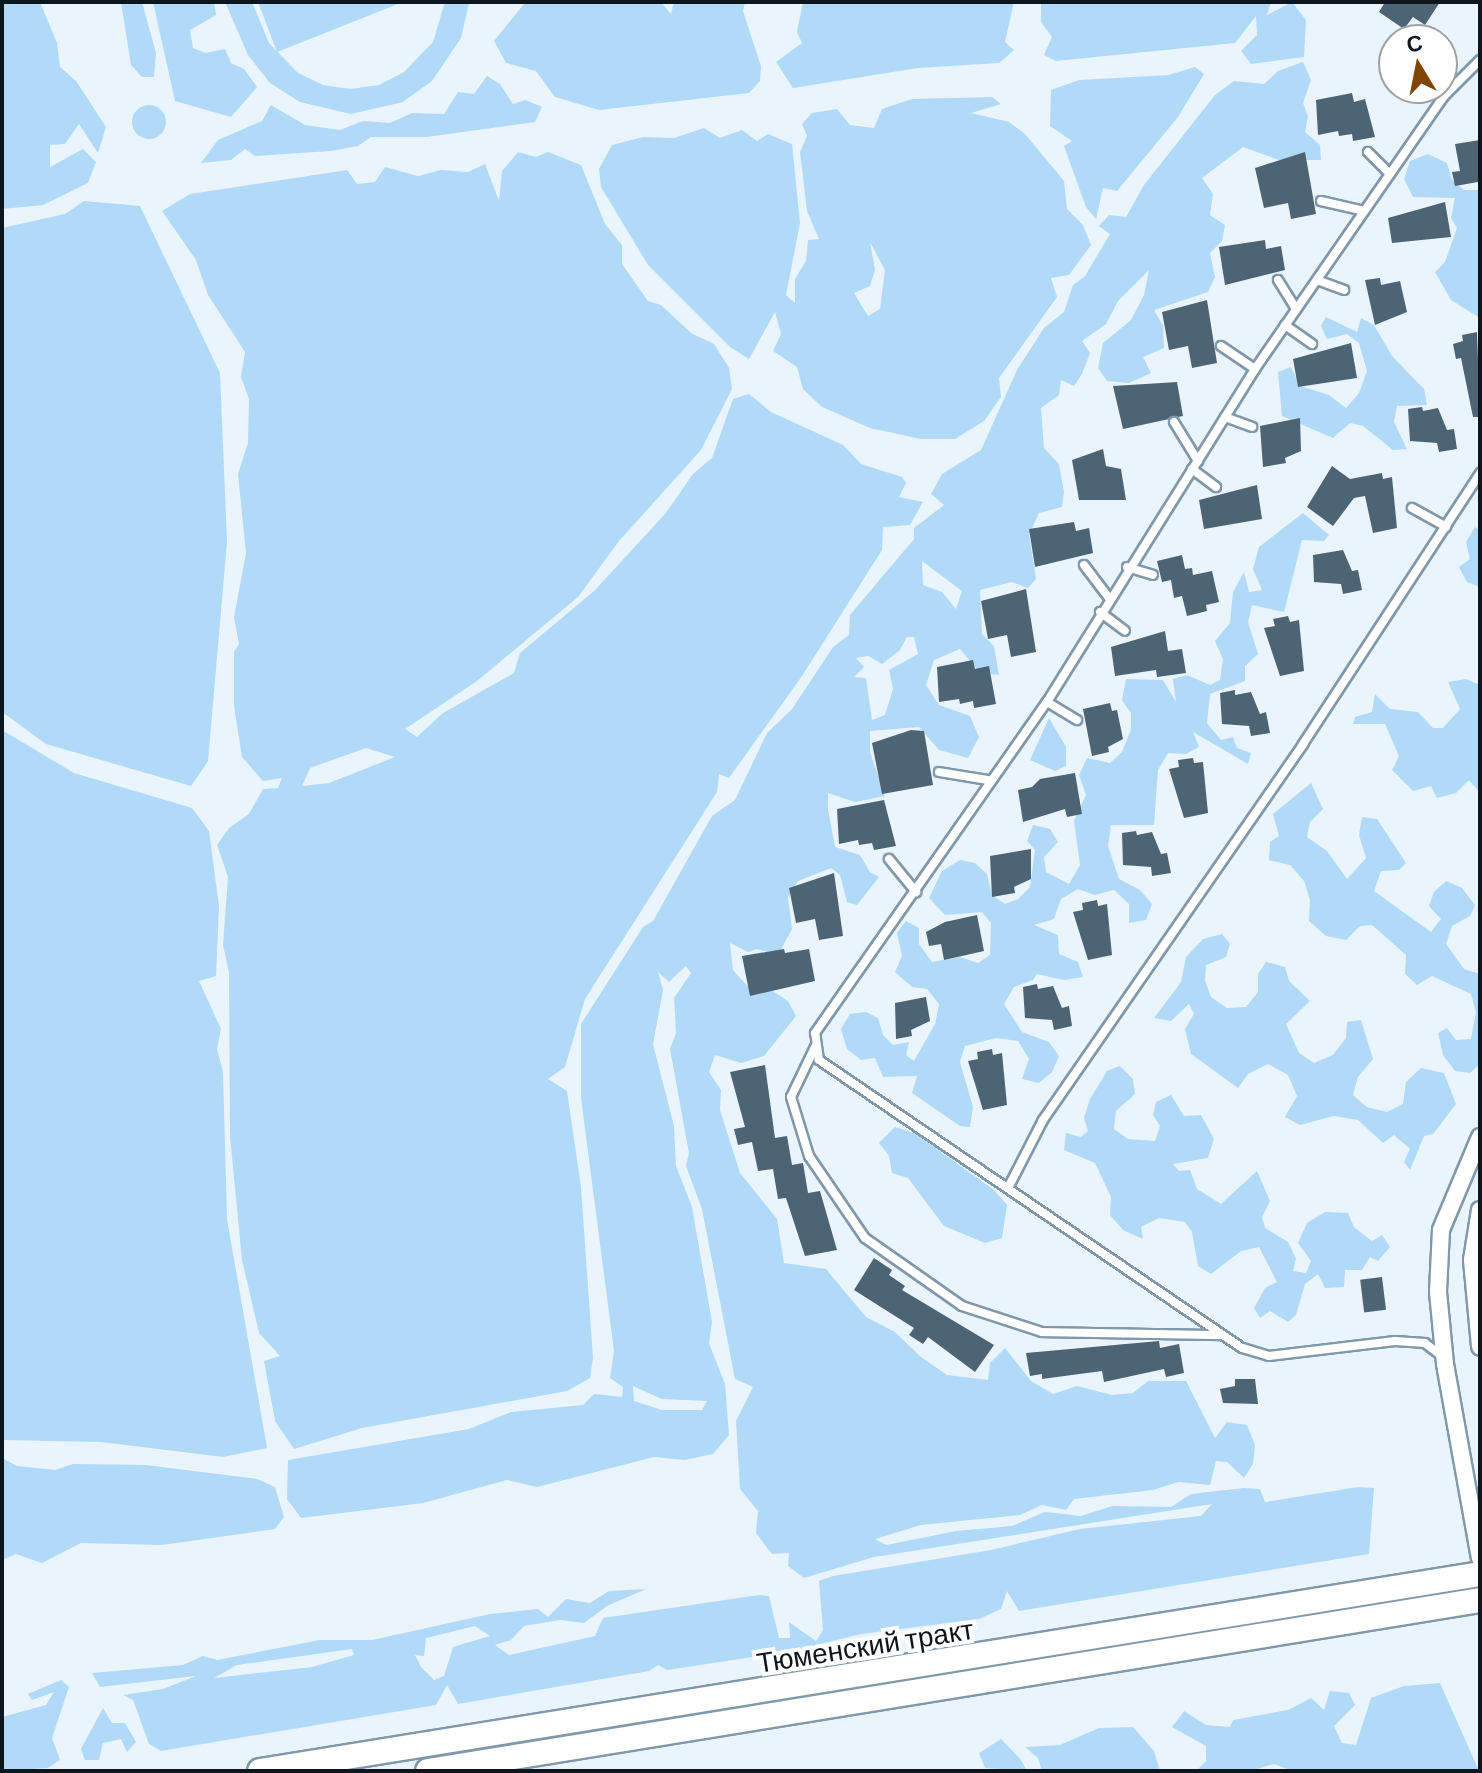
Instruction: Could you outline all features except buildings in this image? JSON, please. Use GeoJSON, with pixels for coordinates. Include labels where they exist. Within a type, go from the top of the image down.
{"type":"FeatureCollection","features":[{"type":"Feature","properties":{"kind":"main road","name":"Тюменский тракт"},"geometry":{"type":"LineString","coordinates":[[260,1771],[1480,1574]]}},
{"type":"Feature","properties":{"kind":"main road","name":"Тюменский тракт"},"geometry":{"type":"LineString","coordinates":[[428,1771],[1480,1600]]}},
{"type":"Feature","properties":{"kind":"street"},"geometry":{"type":"LineString","coordinates":[[1480,1137],[1441,1230],[1438,1292],[1445,1364],[1480,1558]]}},
{"type":"Feature","properties":{"kind":"street"},"geometry":{"type":"LineString","coordinates":[[1480,1210],[1472,1260],[1480,1347]]}},
{"type":"Feature","properties":{"kind":"lane"},"geometry":{"type":"LineString","coordinates":[[1445,1364],[1441,1354],[1425,1343],[1395,1341],[1269,1356],[1242,1348],[1009,1186],[819,1060],[815,1033],[916,892],[988,780],[1047,702],[1127,567],[1285,325],[1444,96],[1479,61]]}},
{"type":"Feature","properties":{"kind":"lane"},"geometry":{"type":"LineString","coordinates":[[1368,152],[1390,174]]}},
{"type":"Feature","properties":{"kind":"lane"},"geometry":{"type":"LineString","coordinates":[[1321,201],[1364,211]]}},
{"type":"Feature","properties":{"kind":"lane"},"geometry":{"type":"LineString","coordinates":[[1278,280],[1296,309]]}},
{"type":"Feature","properties":{"kind":"lane"},"geometry":{"type":"LineString","coordinates":[[1317,280],[1344,290]]}},
{"type":"Feature","properties":{"kind":"lane"},"geometry":{"type":"LineString","coordinates":[[1285,325],[1312,344]]}},
{"type":"Feature","properties":{"kind":"lane"},"geometry":{"type":"LineString","coordinates":[[1221,346],[1255,369]]}},
{"type":"Feature","properties":{"kind":"lane"},"geometry":{"type":"LineString","coordinates":[[1225,417],[1252,427]]}},
{"type":"Feature","properties":{"kind":"lane"},"geometry":{"type":"LineString","coordinates":[[1174,422],[1195,465],[1216,487]]}},
{"type":"Feature","properties":{"kind":"lane"},"geometry":{"type":"LineString","coordinates":[[1009,1186],[1043,1120],[1480,473]]}},
{"type":"Feature","properties":{"kind":"lane"},"geometry":{"type":"LineString","coordinates":[[1412,508],[1446,527]]}},
{"type":"Feature","properties":{"kind":"lane"},"geometry":{"type":"LineString","coordinates":[[1084,565],[1109,598]]}},
{"type":"Feature","properties":{"kind":"lane"},"geometry":{"type":"LineString","coordinates":[[1127,567],[1153,575]]}},
{"type":"Feature","properties":{"kind":"lane"},"geometry":{"type":"LineString","coordinates":[[1100,612],[1125,631]]}},
{"type":"Feature","properties":{"kind":"lane"},"geometry":{"type":"LineString","coordinates":[[1047,702],[1077,720]]}},
{"type":"Feature","properties":{"kind":"lane"},"geometry":{"type":"LineString","coordinates":[[939,772],[988,780]]}},
{"type":"Feature","properties":{"kind":"lane"},"geometry":{"type":"LineString","coordinates":[[889,859],[916,892]]}},
{"type":"Feature","properties":{"kind":"lane"},"geometry":{"type":"LineString","coordinates":[[815,1047],[791,1097],[809,1156],[865,1238],[962,1306],[1042,1332],[1223,1335]]}},
{"type":"Feature","properties":{"kind":"shaded area"},"geometry":{"type":"Polygon","coordinates":[[[2,2],[40,2],[57,43],[60,67],[76,81],[106,127],[98,153],[79,124],[65,144],[50,145],[50,167],[83,149],[96,162],[88,183],[43,205],[2,209],[2,2]]]}},
{"type":"Feature","properties":{"kind":"shaded area"},"geometry":{"type":"Polygon","coordinates":[[[121,2],[142,2],[156,53],[154,77],[142,77],[131,65],[121,2]]]}},
{"type":"Feature","properties":{"kind":"shaded area"},"geometry":{"type":"Polygon","coordinates":[[[153,2],[214,2],[216,15],[190,30],[193,48],[206,53],[225,49],[231,63],[244,69],[257,87],[231,117],[175,101],[153,2]]]}},
{"type":"Feature","properties":{"kind":"shaded area"},"geometry":{"type":"Polygon","coordinates":[[[225,2],[252,2],[269,43],[298,73],[323,85],[351,89],[379,85],[404,72],[433,42],[445,2],[469,3],[461,38],[432,81],[403,102],[351,114],[300,102],[270,83],[248,55],[225,2]]]}},
{"type":"Feature","properties":{"kind":"shaded area"},"geometry":{"type":"Polygon","coordinates":[[[258,2],[403,2],[277,52],[258,2]]]}},
{"type":"Feature","properties":{"kind":"shaded area"},"geometry":{"type":"Polygon","coordinates":[[[661,2],[671,14],[674,2],[745,2],[743,11],[761,66],[760,81],[749,93],[599,110],[555,97],[536,71],[506,63],[494,41],[524,4],[661,2]]]}},
{"type":"Feature","properties":{"kind":"shaded area"},"geometry":{"type":"Polygon","coordinates":[[[803,2],[1014,2],[1005,42],[1014,50],[999,63],[918,68],[793,88],[776,62],[802,43],[797,32],[803,2]]]}},
{"type":"Feature","properties":{"kind":"shaded area"},"geometry":{"type":"Polygon","coordinates":[[[1041,2],[1271,2],[1267,15],[1292,2],[1306,20],[1304,57],[1251,64],[1241,51],[1257,35],[1256,16],[1235,43],[1056,61],[1044,55],[1052,37],[1041,22],[1041,2]]]}},
{"type":"Feature","properties":{"kind":"shaded area"},"geometry":{"type":"Polygon","coordinates":[[[1303,62],[1311,80],[1303,103],[1308,116],[1305,132],[1320,145],[1321,160],[1279,160],[1243,147],[1202,178],[1213,194],[1210,215],[1225,225],[1222,241],[1210,253],[1215,277],[1208,292],[1154,310],[1163,326],[1164,348],[1143,357],[1151,373],[1129,383],[1107,381],[1098,368],[1103,343],[1131,320],[1144,295],[1149,270],[1118,301],[1106,324],[1082,341],[1090,353],[1082,374],[1074,386],[1061,380],[1059,395],[1041,408],[1044,448],[1059,464],[1064,492],[1062,507],[1039,513],[1029,535],[1036,579],[1028,588],[1012,582],[980,590],[982,634],[994,646],[999,675],[980,673],[960,649],[934,660],[926,685],[939,705],[970,716],[979,737],[968,758],[939,750],[919,727],[870,731],[870,752],[885,796],[855,802],[828,793],[828,810],[835,847],[860,855],[870,872],[879,877],[857,905],[847,902],[840,875],[831,868],[798,881],[788,897],[792,929],[778,955],[757,949],[748,952],[730,943],[733,970],[740,978],[756,995],[771,990],[788,1001],[796,1016],[764,1056],[741,1063],[715,1055],[709,1072],[721,1090],[720,1110],[740,1173],[777,1219],[784,1263],[826,1269],[866,1317],[895,1332],[921,1357],[947,1375],[988,1380],[990,1363],[1005,1348],[1031,1381],[1053,1394],[1077,1386],[1112,1395],[1133,1393],[1148,1381],[1186,1381],[1215,1438],[1227,1422],[1247,1425],[1255,1445],[1253,1464],[1244,1478],[1227,1462],[1216,1461],[1210,1485],[1178,1482],[1153,1490],[1074,1499],[1066,1510],[1042,1505],[1020,1515],[921,1525],[875,1539],[886,1545],[956,1531],[1012,1526],[1045,1512],[1081,1516],[1112,1506],[1171,1507],[1191,1494],[1244,1488],[1260,1489],[1265,1502],[1358,1487],[1374,1488],[1369,1554],[1019,1611],[1007,1591],[1001,1609],[979,1619],[861,1634],[793,1651],[667,1670],[658,1665],[649,1671],[458,1704],[447,1685],[436,1705],[161,1751],[149,1744],[133,1700],[123,1695],[163,1689],[196,1676],[100,1687],[92,1673],[183,1665],[203,1656],[217,1660],[320,1640],[372,1640],[490,1614],[538,1609],[548,1617],[566,1599],[590,1603],[609,1591],[646,1589],[607,1606],[584,1623],[560,1620],[524,1626],[511,1640],[495,1645],[509,1655],[595,1636],[603,1618],[759,1595],[769,1596],[779,1638],[790,1638],[789,1622],[816,1641],[823,1630],[819,1581],[833,1576],[991,1550],[1080,1529],[1201,1516],[1212,1504],[874,1557],[804,1578],[788,1566],[789,1553],[772,1554],[756,1533],[758,1511],[740,1489],[736,1421],[753,1387],[735,1379],[702,1209],[686,1166],[689,1153],[670,1049],[676,1033],[674,998],[691,973],[686,966],[669,982],[658,972],[663,990],[653,1044],[674,1126],[676,1166],[692,1207],[712,1322],[709,1343],[725,1384],[729,1435],[713,1454],[685,1460],[654,1457],[537,1487],[507,1480],[423,1503],[301,1518],[287,1499],[288,1460],[469,1429],[511,1412],[583,1405],[594,1394],[622,1397],[623,1387],[610,1378],[614,1351],[581,1098],[581,1024],[643,927],[653,921],[712,816],[735,800],[767,733],[792,709],[833,647],[849,635],[850,615],[914,539],[914,528],[944,505],[931,494],[942,474],[981,450],[1017,370],[1044,328],[1064,312],[1073,285],[1085,276],[1110,234],[1099,226],[1109,215],[1126,217],[1144,185],[1215,95],[1234,81],[1264,84],[1278,71],[1303,62]],[[922,561],[923,585],[942,592],[956,609],[962,591],[922,561]],[[907,637],[900,650],[882,664],[868,656],[856,658],[864,667],[854,677],[866,678],[872,720],[885,715],[893,689],[889,670],[918,654],[914,637],[907,637]],[[633,1386],[634,1401],[662,1410],[702,1410],[707,1401],[662,1399],[633,1386]],[[475,1626],[426,1638],[424,1656],[415,1655],[421,1667],[434,1680],[444,1676],[453,1647],[490,1636],[475,1626]],[[352,1649],[237,1665],[214,1678],[312,1667],[354,1655],[352,1649]]]}},
{"type":"Feature","properties":{"kind":"shaded area"},"geometry":{"type":"Polygon","coordinates":[[[1195,67],[1204,74],[1178,117],[1117,191],[1103,188],[1096,219],[1086,207],[1064,146],[1072,141],[1050,126],[1051,90],[1079,80],[1169,75],[1195,67]]]}},
{"type":"Feature","properties":{"kind":"shaded area"},"geometry":{"type":"Polygon","coordinates":[[[487,76],[500,84],[513,104],[525,100],[542,107],[535,122],[427,137],[371,137],[358,146],[331,151],[255,156],[245,149],[231,160],[201,163],[218,140],[262,121],[271,105],[305,125],[340,130],[363,121],[390,123],[412,113],[444,114],[458,92],[474,94],[487,76]]]}},
{"type":"Feature","properties":{"kind":"shaded area"},"geometry":{"type":"Polygon","coordinates":[[[992,97],[1001,104],[971,113],[1009,122],[1025,134],[1064,181],[1067,209],[1083,225],[1091,245],[1069,275],[1051,278],[1057,297],[999,378],[1001,397],[984,421],[955,439],[921,439],[870,428],[822,407],[803,389],[797,367],[773,351],[781,334],[775,312],[749,359],[730,347],[648,265],[601,187],[599,169],[612,145],[643,137],[674,138],[704,128],[720,138],[742,130],[757,141],[768,134],[792,144],[800,223],[786,295],[795,303],[795,279],[806,261],[808,240],[819,239],[807,211],[800,152],[807,136],[802,124],[812,113],[837,109],[850,125],[874,128],[882,109],[912,99],[992,97]],[[870,242],[875,270],[870,286],[854,293],[868,316],[880,309],[885,270],[870,242]]]}},
{"type":"Feature","properties":{"kind":"shaded area"},"geometry":{"type":"Polygon","coordinates":[[[149,105],[161,110],[166,122],[161,134],[149,139],[137,134],[132,122],[137,110],[149,105]]]}},
{"type":"Feature","properties":{"kind":"shaded area"},"geometry":{"type":"Polygon","coordinates":[[[518,152],[536,157],[548,152],[581,165],[605,224],[622,245],[622,264],[648,301],[661,305],[691,333],[714,344],[729,368],[732,389],[701,450],[619,541],[578,597],[477,681],[405,729],[417,737],[443,713],[514,673],[520,653],[594,591],[665,514],[693,474],[712,458],[733,399],[749,394],[771,412],[843,445],[861,464],[902,477],[906,483],[899,497],[923,502],[910,525],[883,527],[882,550],[802,676],[729,778],[719,774],[717,792],[585,999],[565,1067],[548,1079],[567,1091],[581,1187],[593,1358],[590,1378],[567,1391],[362,1428],[294,1449],[275,1421],[264,1361],[280,1356],[259,1333],[242,1260],[230,1136],[229,973],[223,945],[228,877],[217,845],[229,828],[249,814],[263,789],[278,788],[282,778],[263,781],[242,757],[234,706],[234,652],[239,644],[234,617],[246,553],[238,474],[248,443],[249,399],[241,377],[245,352],[208,295],[196,260],[162,211],[190,194],[347,170],[357,184],[375,182],[385,167],[418,176],[441,170],[468,172],[485,164],[499,201],[502,171],[518,152]],[[366,748],[310,768],[302,786],[329,783],[395,757],[366,748]]]}},
{"type":"Feature","properties":{"kind":"shaded area"},"geometry":{"type":"Polygon","coordinates":[[[1428,154],[1447,163],[1452,180],[1464,190],[1480,190],[1480,318],[1451,300],[1435,272],[1445,262],[1457,228],[1451,218],[1455,198],[1413,197],[1404,179],[1410,161],[1428,154]]]}},
{"type":"Feature","properties":{"kind":"shaded area"},"geometry":{"type":"Polygon","coordinates":[[[84,201],[140,206],[220,373],[227,542],[208,761],[191,786],[46,744],[2,712],[2,228],[65,214],[84,201]]]}},
{"type":"Feature","properties":{"kind":"shaded area"},"geometry":{"type":"Polygon","coordinates":[[[1326,317],[1357,332],[1361,318],[1374,325],[1392,356],[1424,389],[1427,405],[1397,406],[1394,422],[1407,449],[1393,450],[1363,426],[1350,423],[1333,438],[1282,416],[1278,372],[1291,367],[1300,386],[1329,395],[1346,408],[1359,393],[1367,371],[1359,343],[1347,334],[1327,339],[1321,326],[1326,317]]]}},
{"type":"Feature","properties":{"kind":"shaded area"},"geometry":{"type":"Polygon","coordinates":[[[1303,513],[1329,535],[1324,541],[1302,540],[1284,612],[1252,605],[1248,622],[1258,654],[1245,666],[1245,681],[1210,694],[1207,723],[1221,740],[1233,737],[1237,748],[1251,753],[1248,764],[1193,732],[1199,747],[1186,754],[1168,753],[1158,770],[1154,825],[1111,825],[1108,846],[1119,879],[1140,890],[1152,904],[1146,920],[1129,923],[1129,904],[1114,890],[1095,895],[1078,889],[1061,899],[1054,919],[1034,925],[1058,935],[1059,954],[1078,962],[1083,977],[1064,980],[1037,974],[1033,980],[1014,987],[1004,1004],[1022,1032],[1049,1042],[1059,1056],[1052,1072],[1039,1083],[1022,1079],[1029,1059],[1018,1041],[996,1038],[965,1046],[960,1062],[973,1107],[970,1127],[960,1126],[912,1093],[917,1076],[883,1077],[875,1058],[861,1060],[847,1049],[841,1029],[850,1014],[866,1012],[878,1018],[883,1035],[893,1045],[909,1042],[906,1055],[914,1061],[935,1024],[939,1004],[927,989],[912,987],[895,972],[902,956],[897,933],[906,921],[919,928],[919,944],[932,962],[960,957],[978,963],[990,955],[991,923],[982,912],[945,915],[929,898],[942,871],[960,860],[975,863],[987,874],[992,895],[1005,904],[1018,899],[1030,887],[1035,850],[1027,841],[1033,825],[1050,829],[1058,842],[1044,857],[1046,872],[1069,884],[1080,865],[1074,821],[1086,795],[1079,775],[1087,758],[1110,763],[1122,752],[1131,730],[1131,713],[1122,700],[1126,679],[1163,680],[1176,702],[1173,679],[1187,675],[1210,685],[1220,680],[1223,659],[1215,641],[1230,623],[1233,592],[1244,572],[1249,592],[1262,590],[1253,569],[1259,547],[1303,513]]]}},
{"type":"Feature","properties":{"kind":"shaded area"},"geometry":{"type":"Polygon","coordinates":[[[1475,527],[1480,531],[1480,587],[1467,582],[1459,567],[1470,559],[1466,542],[1475,527]]]}},
{"type":"Feature","properties":{"kind":"shaded area"},"geometry":{"type":"Polygon","coordinates":[[[1466,679],[1480,685],[1480,793],[1469,780],[1456,793],[1437,798],[1431,786],[1413,791],[1392,770],[1399,756],[1385,724],[1353,724],[1355,717],[1372,712],[1375,694],[1390,709],[1418,712],[1433,728],[1443,728],[1460,709],[1448,682],[1466,679]]]}},
{"type":"Feature","properties":{"kind":"shaded area"},"geometry":{"type":"Polygon","coordinates":[[[1049,718],[1066,747],[1066,766],[1055,771],[1030,760],[1049,718]]]}},
{"type":"Feature","properties":{"kind":"shaded area"},"geometry":{"type":"Polygon","coordinates":[[[2,730],[74,773],[192,808],[209,831],[219,906],[216,976],[199,981],[221,1029],[217,1049],[223,1072],[227,1219],[267,1448],[223,1457],[101,1442],[2,1440],[2,730]]]}},
{"type":"Feature","properties":{"kind":"shaded area"},"geometry":{"type":"Polygon","coordinates":[[[1311,783],[1323,809],[1310,822],[1307,837],[1327,851],[1347,879],[1366,858],[1359,835],[1362,817],[1377,819],[1406,863],[1399,870],[1381,871],[1374,891],[1431,932],[1441,919],[1429,906],[1434,892],[1446,881],[1462,888],[1475,905],[1470,916],[1452,926],[1446,944],[1464,969],[1480,974],[1480,1064],[1470,1073],[1455,1071],[1443,1055],[1438,1033],[1447,1028],[1456,1040],[1471,1039],[1476,1012],[1471,994],[1432,976],[1417,985],[1405,974],[1406,955],[1372,925],[1360,926],[1346,940],[1326,936],[1309,921],[1310,900],[1304,881],[1290,865],[1269,860],[1270,842],[1279,836],[1273,814],[1311,783]]]}},
{"type":"Feature","properties":{"kind":"shaded area"},"geometry":{"type":"Polygon","coordinates":[[[1222,934],[1230,944],[1226,957],[1206,965],[1205,981],[1211,997],[1227,1008],[1246,1007],[1258,992],[1258,974],[1266,962],[1285,967],[1289,981],[1310,1001],[1286,1024],[1299,1053],[1314,1063],[1333,1055],[1346,1038],[1347,1022],[1361,1020],[1373,1059],[1358,1077],[1353,1095],[1367,1107],[1387,1112],[1403,1104],[1406,1082],[1421,1068],[1444,1073],[1456,1104],[1433,1134],[1424,1136],[1410,1170],[1404,1162],[1410,1149],[1394,1135],[1383,1143],[1358,1120],[1334,1116],[1300,1125],[1285,1117],[1297,1096],[1288,1075],[1268,1064],[1248,1074],[1238,1088],[1191,1054],[1185,1029],[1194,1014],[1189,1004],[1171,1021],[1154,1018],[1181,982],[1186,957],[1203,939],[1222,934]]]}},
{"type":"Feature","properties":{"kind":"shaded area"},"geometry":{"type":"Polygon","coordinates":[[[1120,1066],[1133,1079],[1135,1094],[1116,1111],[1114,1129],[1128,1139],[1155,1141],[1160,1126],[1153,1115],[1156,1102],[1171,1095],[1184,1116],[1201,1115],[1214,1139],[1208,1158],[1173,1164],[1179,1171],[1190,1170],[1197,1189],[1221,1204],[1257,1171],[1270,1201],[1262,1217],[1265,1228],[1288,1242],[1296,1258],[1293,1271],[1306,1273],[1311,1261],[1298,1243],[1307,1223],[1325,1212],[1348,1213],[1354,1227],[1372,1241],[1382,1235],[1390,1247],[1378,1261],[1370,1257],[1362,1270],[1345,1270],[1344,1287],[1325,1288],[1318,1274],[1305,1284],[1296,1315],[1288,1322],[1270,1311],[1260,1318],[1254,1308],[1265,1288],[1277,1282],[1259,1247],[1241,1251],[1211,1274],[1198,1266],[1192,1232],[1185,1222],[1159,1218],[1141,1227],[1143,1239],[1123,1230],[1110,1215],[1111,1197],[1095,1163],[1064,1150],[1066,1133],[1081,1137],[1088,1131],[1084,1118],[1090,1099],[1107,1071],[1120,1066]]]}},
{"type":"Feature","properties":{"kind":"shaded area"},"geometry":{"type":"Polygon","coordinates":[[[895,1127],[916,1134],[994,1190],[1007,1205],[1002,1238],[985,1243],[944,1226],[908,1178],[892,1173],[889,1156],[879,1143],[895,1127]]]}},
{"type":"Feature","properties":{"kind":"shaded area"},"geometry":{"type":"Polygon","coordinates":[[[2,1458],[17,1466],[55,1470],[73,1464],[146,1465],[257,1479],[275,1487],[284,1517],[275,1529],[162,1545],[81,1543],[42,1563],[16,1554],[2,1560],[2,1458]]]}},
{"type":"Feature","properties":{"kind":"shaded area"},"geometry":{"type":"Polygon","coordinates":[[[61,1680],[69,1687],[52,1738],[60,1760],[48,1768],[2,1771],[2,1717],[46,1705],[54,1692],[32,1700],[28,1694],[61,1680]]]}},
{"type":"Feature","properties":{"kind":"shaded area"},"geometry":{"type":"Polygon","coordinates":[[[1440,1683],[1479,1771],[1292,1771],[1274,1764],[1251,1771],[1196,1771],[1206,1761],[1206,1746],[1172,1727],[1184,1711],[1206,1725],[1230,1727],[1233,1720],[1288,1710],[1311,1698],[1324,1710],[1330,1691],[1349,1693],[1355,1705],[1334,1726],[1342,1743],[1356,1745],[1371,1698],[1404,1686],[1440,1683]]]}},
{"type":"Feature","properties":{"kind":"shaded area"},"geometry":{"type":"Polygon","coordinates":[[[103,1708],[112,1723],[125,1723],[136,1742],[127,1752],[121,1739],[103,1743],[99,1760],[85,1760],[81,1749],[103,1708]]]}},
{"type":"Feature","properties":{"kind":"shaded area"},"geometry":{"type":"Polygon","coordinates":[[[1133,1727],[1154,1751],[1160,1771],[1042,1771],[1038,1758],[1025,1747],[1060,1745],[1099,1728],[1133,1727]]]}},
{"type":"Feature","properties":{"kind":"shaded area"},"geometry":{"type":"Polygon","coordinates":[[[1001,1739],[1027,1771],[985,1768],[979,1753],[1001,1739]]]}}]}
